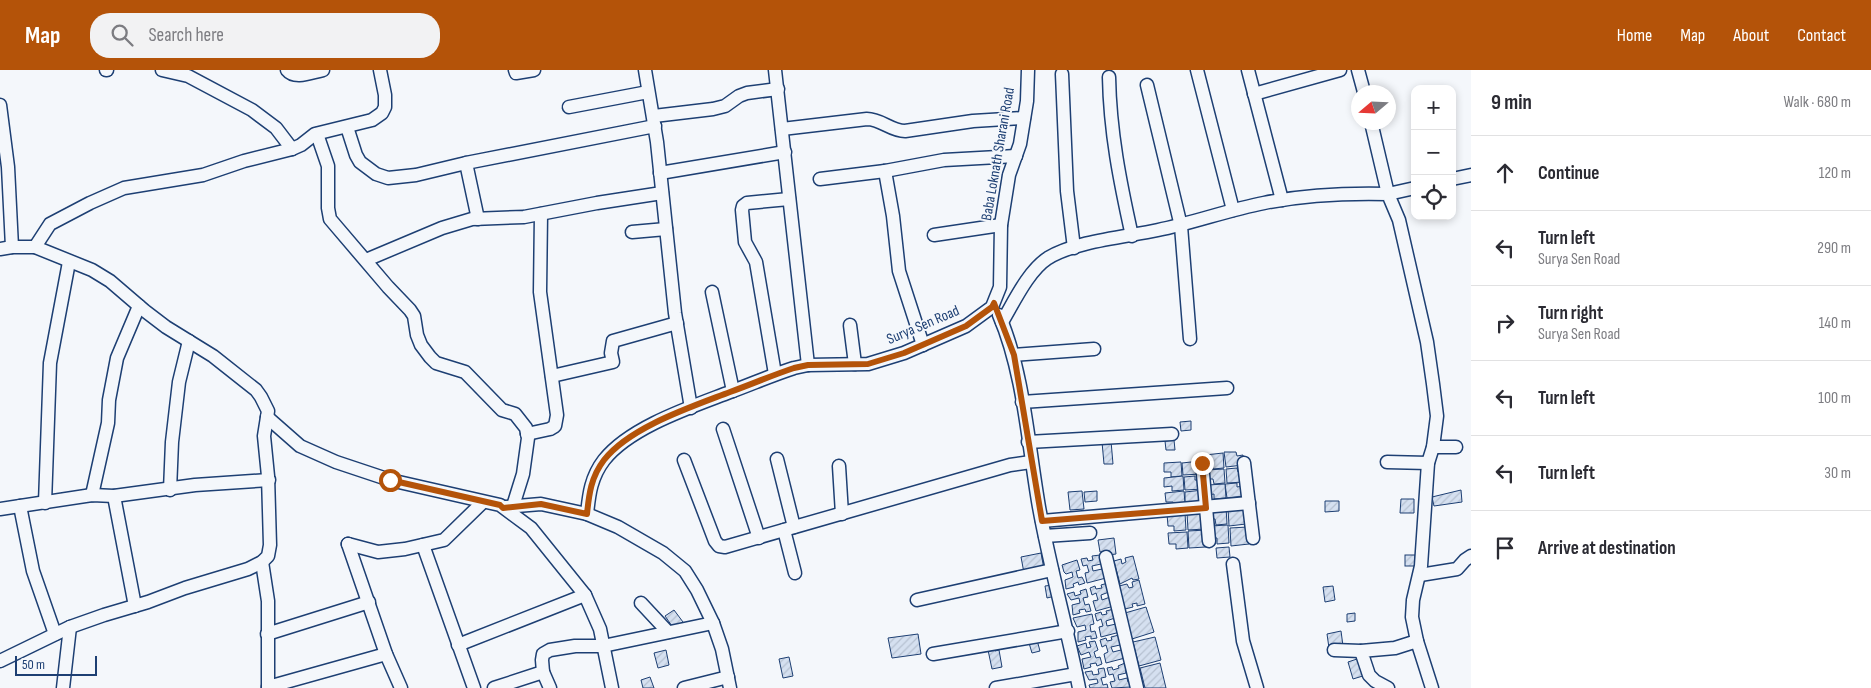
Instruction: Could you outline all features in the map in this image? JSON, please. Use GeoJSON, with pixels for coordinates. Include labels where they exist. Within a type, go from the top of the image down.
{"type":"FeatureCollection","features":[{"type":"Feature","properties":{"kind":"street"},"geometry":{"type":"LineString","coordinates":[[162,70],[189,73],[267,120],[276,128],[292,149]]}},
{"type":"Feature","properties":{"kind":"street"},"geometry":{"type":"LineString","coordinates":[[287,70],[290,74],[300,75],[323,70]]}},
{"type":"Feature","properties":{"kind":"street"},"geometry":{"type":"LineString","coordinates":[[36,247],[50,224],[124,188],[203,175],[249,159],[292,149],[312,135],[372,120],[382,113],[386,101],[380,70]]}},
{"type":"Feature","properties":{"kind":"street"},"geometry":{"type":"LineString","coordinates":[[515,70],[516,73],[534,70]]}},
{"type":"Feature","properties":{"kind":"street"},"geometry":{"type":"LineString","coordinates":[[648,70],[648,92],[654,121],[677,323],[691,408]]}},
{"type":"Feature","properties":{"kind":"street"},"geometry":{"type":"LineString","coordinates":[[775,70],[808,365]]}},
{"type":"Feature","properties":{"kind":"street","name":"Baba Loknath Sharani Road"},"geometry":{"type":"LineString","coordinates":[[994,303],[1000,287],[1001,225],[1009,175],[1016,156],[1024,118],[1028,70]]}},
{"type":"Feature","properties":{"kind":"street"},"geometry":{"type":"LineString","coordinates":[[1198,70],[1233,210]]}},
{"type":"Feature","properties":{"kind":"street"},"geometry":{"type":"LineString","coordinates":[[1248,70],[1282,200]]}},
{"type":"Feature","properties":{"kind":"street"},"geometry":{"type":"LineString","coordinates":[[1254,94],[1340,70]]}},
{"type":"Feature","properties":{"kind":"street"},"geometry":{"type":"LineString","coordinates":[[1358,70],[1362,85]]}},
{"type":"Feature","properties":{"kind":"street"},"geometry":{"type":"LineString","coordinates":[[1062,74],[1067,191],[1074,248]]}},
{"type":"Feature","properties":{"kind":"street"},"geometry":{"type":"LineString","coordinates":[[1108,78],[1116,166],[1132,236]]}},
{"type":"Feature","properties":{"kind":"street"},"geometry":{"type":"LineString","coordinates":[[1147,85],[1181,226],[1190,339]]}},
{"type":"Feature","properties":{"kind":"street"},"geometry":{"type":"LineString","coordinates":[[347,127],[360,162],[376,174],[388,178],[416,175],[713,109],[725,106],[739,96],[748,93],[778,89]]}},
{"type":"Feature","properties":{"kind":"street"},"geometry":{"type":"LineString","coordinates":[[568,108],[648,92]]}},
{"type":"Feature","properties":{"kind":"street"},"geometry":{"type":"LineString","coordinates":[[0,105],[8,167],[6,248],[36,247],[92,270],[110,280],[166,327],[213,356],[252,387],[268,411],[264,436],[269,480],[270,545],[268,556],[262,562],[248,569],[193,585],[70,628],[0,661]]}},
{"type":"Feature","properties":{"kind":"street"},"geometry":{"type":"LineString","coordinates":[[782,129],[875,119],[900,131],[905,131],[973,121],[1024,118]]}},
{"type":"Feature","properties":{"kind":"street"},"geometry":{"type":"LineString","coordinates":[[1373,130],[1388,194],[1399,220],[1427,342],[1436,416],[1433,447],[1428,463],[1420,575],[1413,600],[1412,617],[1417,641],[1432,688]]}},
{"type":"Feature","properties":{"kind":"street"},"geometry":{"type":"LineString","coordinates":[[317,134],[328,166],[328,208],[330,219],[410,310],[414,316],[417,335],[421,345],[430,357],[436,363],[465,372],[502,410],[514,414],[526,428],[528,438],[523,474],[508,507]]}},
{"type":"Feature","properties":{"kind":"street"},"geometry":{"type":"LineString","coordinates":[[660,173],[785,152]]}},
{"type":"Feature","properties":{"kind":"street"},"geometry":{"type":"LineString","coordinates":[[820,179],[885,171],[944,160],[1016,156]]}},
{"type":"Feature","properties":{"kind":"street"},"geometry":{"type":"LineString","coordinates":[[466,163],[478,219]]}},
{"type":"Feature","properties":{"kind":"street"},"geometry":{"type":"LineString","coordinates":[[885,171],[893,216],[899,272],[923,345]]}},
{"type":"Feature","properties":{"kind":"street"},"geometry":{"type":"LineString","coordinates":[[1456,178],[1471,175]]}},
{"type":"Feature","properties":{"kind":"street"},"geometry":{"type":"LineString","coordinates":[[1002,322],[1037,266],[1055,255],[1074,248],[1109,239],[1181,226],[1233,210],[1282,200],[1351,194],[1388,194],[1411,189]]}},
{"type":"Feature","properties":{"kind":"street"},"geometry":{"type":"LineString","coordinates":[[366,260],[442,228],[478,219],[524,218],[662,193]]}},
{"type":"Feature","properties":{"kind":"street"},"geometry":{"type":"LineString","coordinates":[[775,374],[756,262],[745,242],[742,210],[743,206],[747,203],[789,199]]}},
{"type":"Feature","properties":{"kind":"street"},"geometry":{"type":"LineString","coordinates":[[527,434],[550,429],[554,426],[557,415],[539,278],[541,214]]}},
{"type":"Feature","properties":{"kind":"street"},"geometry":{"type":"LineString","coordinates":[[934,235],[1001,225]]}},
{"type":"Feature","properties":{"kind":"street"},"geometry":{"type":"LineString","coordinates":[[632,232],[666,229]]}},
{"type":"Feature","properties":{"kind":"street"},"geometry":{"type":"LineString","coordinates":[[45,503],[50,363],[69,262]]}},
{"type":"Feature","properties":{"kind":"street"},"geometry":{"type":"LineString","coordinates":[[712,292],[733,391]]}},
{"type":"Feature","properties":{"kind":"street"},"geometry":{"type":"LineString","coordinates":[[994,303],[1014,355],[1042,521],[1052,570],[1068,631],[1079,688]]}},
{"type":"Feature","properties":{"kind":"street","name":"Surya Sen Road"},"geometry":{"type":"LineString","coordinates":[[587,514],[589,489],[605,460],[616,448],[640,430],[775,374],[808,365],[868,364],[923,345],[966,326],[992,307],[994,303]]}},
{"type":"Feature","properties":{"kind":"street"},"geometry":{"type":"LineString","coordinates":[[92,495],[108,423],[109,400],[117,358],[139,306]]}},
{"type":"Feature","properties":{"kind":"street"},"geometry":{"type":"LineString","coordinates":[[552,376],[613,362],[613,342],[677,323]]}},
{"type":"Feature","properties":{"kind":"street"},"geometry":{"type":"LineString","coordinates":[[850,325],[855,364]]}},
{"type":"Feature","properties":{"kind":"street"},"geometry":{"type":"LineString","coordinates":[[170,490],[172,442],[179,382],[189,341]]}},
{"type":"Feature","properties":{"kind":"street"},"geometry":{"type":"LineString","coordinates":[[1014,355],[1094,349]]}},
{"type":"Feature","properties":{"kind":"street"},"geometry":{"type":"LineString","coordinates":[[1022,402],[1227,388]]}},
{"type":"Feature","properties":{"kind":"street"},"geometry":{"type":"LineString","coordinates":[[267,417],[300,446],[336,462],[390,480],[483,502],[508,507],[541,504],[587,514],[618,527],[663,553],[685,571],[697,590],[713,623],[722,649],[729,683],[684,688]]}},
{"type":"Feature","properties":{"kind":"street"},"geometry":{"type":"LineString","coordinates":[[723,429],[759,538]]}},
{"type":"Feature","properties":{"kind":"street"},"geometry":{"type":"LineString","coordinates":[[1028,442],[1172,434]]}},
{"type":"Feature","properties":{"kind":"street"},"geometry":{"type":"LineString","coordinates":[[1433,447],[1456,447]]}},
{"type":"Feature","properties":{"kind":"street"},"geometry":{"type":"LineString","coordinates":[[777,459],[795,573]]}},
{"type":"Feature","properties":{"kind":"street"},"geometry":{"type":"LineString","coordinates":[[684,460],[709,528],[719,546],[725,547],[1010,465],[1031,462]]}},
{"type":"Feature","properties":{"kind":"street"},"geometry":{"type":"LineString","coordinates":[[1387,462],[1428,463]]}},
{"type":"Feature","properties":{"kind":"street"},"geometry":{"type":"LineString","coordinates":[[1202,463],[1209,541]]}},
{"type":"Feature","properties":{"kind":"street"},"geometry":{"type":"LineString","coordinates":[[1244,463],[1253,538]]}},
{"type":"Feature","properties":{"kind":"street"},"geometry":{"type":"LineString","coordinates":[[839,466],[842,514]]}},
{"type":"Feature","properties":{"kind":"street"},"geometry":{"type":"LineString","coordinates":[[0,509],[92,495],[114,496],[196,486],[269,480]]}},
{"type":"Feature","properties":{"kind":"street"},"geometry":{"type":"LineString","coordinates":[[114,496],[135,606]]}},
{"type":"Feature","properties":{"kind":"street"},"geometry":{"type":"LineString","coordinates":[[401,688],[386,654],[348,544],[378,552],[405,549],[444,540],[483,502]]}},
{"type":"Feature","properties":{"kind":"street"},"geometry":{"type":"LineString","coordinates":[[1042,521],[1249,503]]}},
{"type":"Feature","properties":{"kind":"street"},"geometry":{"type":"LineString","coordinates":[[20,506],[33,571],[55,634]]}},
{"type":"Feature","properties":{"kind":"street"},"geometry":{"type":"LineString","coordinates":[[508,507],[531,528],[581,587],[600,629],[612,688]]}},
{"type":"Feature","properties":{"kind":"street"},"geometry":{"type":"LineString","coordinates":[[1045,536],[1090,533]]}},
{"type":"Feature","properties":{"kind":"street"},"geometry":{"type":"LineString","coordinates":[[423,545],[474,688]]}},
{"type":"Feature","properties":{"kind":"street"},"geometry":{"type":"LineString","coordinates":[[1420,575],[1457,569],[1471,556]]}},
{"type":"Feature","properties":{"kind":"street"},"geometry":{"type":"LineString","coordinates":[[1106,557],[1137,688]]}},
{"type":"Feature","properties":{"kind":"street"},"geometry":{"type":"LineString","coordinates":[[262,562],[268,601],[268,688],[386,654]]}},
{"type":"Feature","properties":{"kind":"street"},"geometry":{"type":"LineString","coordinates":[[1233,564],[1243,642],[1257,688]]}},
{"type":"Feature","properties":{"kind":"street"},"geometry":{"type":"LineString","coordinates":[[917,600],[1052,570]]}},
{"type":"Feature","properties":{"kind":"street"},"geometry":{"type":"LineString","coordinates":[[458,645],[585,595]]}},
{"type":"Feature","properties":{"kind":"street"},"geometry":{"type":"LineString","coordinates":[[267,634],[369,602]]}},
{"type":"Feature","properties":{"kind":"street"},"geometry":{"type":"LineString","coordinates":[[641,603],[668,632]]}},
{"type":"Feature","properties":{"kind":"street"},"geometry":{"type":"LineString","coordinates":[[550,688],[543,672],[542,660],[544,654],[550,650],[575,646],[603,646],[713,623]]}},
{"type":"Feature","properties":{"kind":"street"},"geometry":{"type":"LineString","coordinates":[[63,688],[70,628]]}},
{"type":"Feature","properties":{"kind":"street"},"geometry":{"type":"LineString","coordinates":[[933,654],[1068,631]]}},
{"type":"Feature","properties":{"kind":"street"},"geometry":{"type":"LineString","coordinates":[[1334,650],[1361,651],[1395,648],[1417,641]]}},
{"type":"Feature","properties":{"kind":"street"},"geometry":{"type":"LineString","coordinates":[[1361,651],[1369,675],[1374,681],[1388,688]]}},
{"type":"Feature","properties":{"kind":"street"},"geometry":{"type":"LineString","coordinates":[[494,688],[543,672]]}},
{"type":"Feature","properties":{"kind":"street"},"geometry":{"type":"LineString","coordinates":[[996,688],[1076,674]]}},
{"type":"Feature","properties":{"kind":"building"},"geometry":{"type":"Polygon","coordinates":[[[1191,421],[1191,430],[1181,431],[1180,422],[1191,421]]]}},
{"type":"Feature","properties":{"kind":"building"},"geometry":{"type":"Polygon","coordinates":[[[1174,440],[1175,450],[1166,450],[1165,441],[1174,440]]]}},
{"type":"Feature","properties":{"kind":"building"},"geometry":{"type":"Polygon","coordinates":[[[1111,441],[1113,464],[1104,464],[1102,442],[1111,441]]]}},
{"type":"Feature","properties":{"kind":"building"},"geometry":{"type":"Polygon","coordinates":[[[1224,452],[1236,452],[1237,456],[1243,455],[1243,465],[1226,467],[1224,452]]]}},
{"type":"Feature","properties":{"kind":"building"},"geometry":{"type":"Polygon","coordinates":[[[1223,453],[1224,468],[1213,469],[1212,464],[1206,464],[1205,455],[1223,453]]]}},
{"type":"Feature","properties":{"kind":"building"},"geometry":{"type":"Polygon","coordinates":[[[1200,461],[1201,474],[1183,475],[1182,463],[1200,461]]]}},
{"type":"Feature","properties":{"kind":"building"},"geometry":{"type":"Polygon","coordinates":[[[1181,462],[1182,476],[1171,477],[1171,472],[1164,472],[1164,463],[1181,462]]]}},
{"type":"Feature","properties":{"kind":"building"},"geometry":{"type":"Polygon","coordinates":[[[1237,468],[1238,472],[1244,472],[1244,482],[1227,483],[1226,469],[1237,468]]]}},
{"type":"Feature","properties":{"kind":"building"},"geometry":{"type":"Polygon","coordinates":[[[1224,469],[1225,483],[1214,484],[1213,479],[1206,479],[1206,470],[1224,469]]]}},
{"type":"Feature","properties":{"kind":"building"},"geometry":{"type":"Polygon","coordinates":[[[1183,476],[1184,490],[1172,491],[1172,486],[1164,487],[1164,478],[1183,476]]]}},
{"type":"Feature","properties":{"kind":"building"},"geometry":{"type":"Polygon","coordinates":[[[1195,476],[1195,480],[1203,480],[1203,489],[1185,490],[1184,477],[1195,476]]]}},
{"type":"Feature","properties":{"kind":"building"},"geometry":{"type":"Polygon","coordinates":[[[1237,483],[1237,487],[1243,486],[1244,496],[1227,498],[1225,484],[1237,483]]]}},
{"type":"Feature","properties":{"kind":"building"},"geometry":{"type":"Polygon","coordinates":[[[1225,484],[1226,498],[1214,499],[1214,494],[1207,495],[1207,485],[1225,484]]]}},
{"type":"Feature","properties":{"kind":"building"},"geometry":{"type":"Polygon","coordinates":[[[1203,490],[1204,504],[1185,505],[1185,492],[1203,490]]]}},
{"type":"Feature","properties":{"kind":"building"},"geometry":{"type":"Polygon","coordinates":[[[1461,490],[1462,502],[1434,506],[1432,497],[1461,490]]]}},
{"type":"Feature","properties":{"kind":"building"},"geometry":{"type":"Polygon","coordinates":[[[1082,491],[1084,509],[1070,510],[1068,492],[1082,491]]]}},
{"type":"Feature","properties":{"kind":"building"},"geometry":{"type":"Polygon","coordinates":[[[1097,491],[1097,501],[1085,502],[1084,492],[1097,491]]]}},
{"type":"Feature","properties":{"kind":"building"},"geometry":{"type":"Polygon","coordinates":[[[1184,491],[1185,504],[1174,505],[1173,502],[1166,502],[1165,493],[1184,491]]]}},
{"type":"Feature","properties":{"kind":"building"},"geometry":{"type":"Polygon","coordinates":[[[1401,499],[1414,499],[1414,513],[1400,513],[1401,499]]]}},
{"type":"Feature","properties":{"kind":"building"},"geometry":{"type":"Polygon","coordinates":[[[1325,501],[1339,501],[1339,511],[1325,512],[1325,501]]]}},
{"type":"Feature","properties":{"kind":"building"},"geometry":{"type":"Polygon","coordinates":[[[1226,507],[1227,524],[1216,525],[1215,519],[1209,519],[1208,509],[1226,507]]]}},
{"type":"Feature","properties":{"kind":"building"},"geometry":{"type":"Polygon","coordinates":[[[1245,507],[1246,524],[1229,526],[1228,508],[1245,507]]]}},
{"type":"Feature","properties":{"kind":"building"},"geometry":{"type":"Polygon","coordinates":[[[1204,512],[1205,529],[1188,530],[1187,513],[1204,512]]]}},
{"type":"Feature","properties":{"kind":"building"},"geometry":{"type":"Polygon","coordinates":[[[1185,513],[1186,530],[1174,531],[1174,526],[1168,526],[1167,514],[1185,513]]]}},
{"type":"Feature","properties":{"kind":"building"},"geometry":{"type":"Polygon","coordinates":[[[1228,525],[1229,543],[1217,544],[1217,538],[1211,538],[1210,526],[1228,525]]]}},
{"type":"Feature","properties":{"kind":"building"},"geometry":{"type":"Polygon","coordinates":[[[1248,527],[1249,544],[1231,546],[1230,528],[1248,527]]]}},
{"type":"Feature","properties":{"kind":"building"},"geometry":{"type":"Polygon","coordinates":[[[1206,530],[1206,547],[1189,548],[1188,531],[1206,530]]]}},
{"type":"Feature","properties":{"kind":"building"},"geometry":{"type":"Polygon","coordinates":[[[1187,532],[1188,548],[1176,549],[1176,544],[1169,544],[1168,533],[1187,532]]]}},
{"type":"Feature","properties":{"kind":"building"},"geometry":{"type":"Polygon","coordinates":[[[1114,538],[1116,554],[1102,556],[1098,540],[1114,538]]]}},
{"type":"Feature","properties":{"kind":"building"},"geometry":{"type":"Polygon","coordinates":[[[1229,547],[1230,557],[1217,558],[1216,548],[1229,547]]]}},
{"type":"Feature","properties":{"kind":"building"},"geometry":{"type":"Polygon","coordinates":[[[1041,553],[1044,569],[1024,573],[1021,557],[1041,553]]]}},
{"type":"Feature","properties":{"kind":"building"},"geometry":{"type":"Polygon","coordinates":[[[1100,555],[1101,564],[1092,566],[1093,571],[1102,569],[1106,578],[1087,583],[1085,573],[1089,572],[1087,565],[1083,566],[1081,559],[1093,560],[1092,556],[1100,555]]]}},
{"type":"Feature","properties":{"kind":"building"},"geometry":{"type":"Polygon","coordinates":[[[1405,555],[1415,555],[1415,566],[1405,566],[1405,555]]]}},
{"type":"Feature","properties":{"kind":"building"},"geometry":{"type":"Polygon","coordinates":[[[1133,556],[1139,579],[1133,580],[1132,578],[1120,584],[1114,561],[1121,559],[1122,564],[1126,562],[1125,558],[1133,556]]]}},
{"type":"Feature","properties":{"kind":"building"},"geometry":{"type":"Polygon","coordinates":[[[1077,560],[1080,570],[1076,571],[1078,578],[1082,577],[1085,583],[1079,585],[1078,582],[1073,584],[1074,587],[1066,589],[1065,580],[1073,577],[1072,572],[1066,574],[1064,572],[1062,565],[1077,560]]]}},
{"type":"Feature","properties":{"kind":"building"},"geometry":{"type":"Polygon","coordinates":[[[1139,580],[1145,604],[1137,606],[1137,603],[1132,604],[1133,607],[1125,609],[1119,586],[1127,584],[1129,588],[1133,587],[1132,582],[1139,580]]]}},
{"type":"Feature","properties":{"kind":"building"},"geometry":{"type":"Polygon","coordinates":[[[1108,583],[1109,592],[1101,595],[1102,600],[1110,597],[1114,606],[1096,611],[1093,601],[1098,600],[1096,593],[1092,595],[1090,588],[1095,586],[1096,589],[1102,588],[1101,585],[1108,583]]]}},
{"type":"Feature","properties":{"kind":"building"},"geometry":{"type":"Polygon","coordinates":[[[1053,585],[1055,596],[1047,598],[1045,586],[1053,585]]]}},
{"type":"Feature","properties":{"kind":"building"},"geometry":{"type":"Polygon","coordinates":[[[1333,586],[1335,600],[1325,602],[1323,587],[1333,586]]]}},
{"type":"Feature","properties":{"kind":"building"},"geometry":{"type":"Polygon","coordinates":[[[1086,589],[1088,597],[1083,598],[1085,605],[1089,604],[1091,611],[1079,610],[1080,613],[1073,615],[1072,605],[1080,603],[1079,598],[1071,600],[1067,594],[1074,592],[1075,596],[1081,594],[1080,591],[1086,589]]]}},
{"type":"Feature","properties":{"kind":"building"},"geometry":{"type":"Polygon","coordinates":[[[1146,607],[1154,632],[1132,639],[1125,613],[1146,607]]]}},
{"type":"Feature","properties":{"kind":"building"},"geometry":{"type":"Polygon","coordinates":[[[1114,609],[1115,618],[1106,621],[1107,626],[1116,624],[1120,632],[1101,637],[1099,627],[1103,626],[1101,619],[1097,621],[1095,614],[1101,612],[1102,615],[1107,614],[1106,611],[1114,609]]]}},
{"type":"Feature","properties":{"kind":"building"},"geometry":{"type":"Polygon","coordinates":[[[674,610],[683,622],[674,629],[665,616],[674,610]]]}},
{"type":"Feature","properties":{"kind":"building"},"geometry":{"type":"Polygon","coordinates":[[[1355,613],[1355,621],[1347,622],[1347,614],[1355,613]]]}},
{"type":"Feature","properties":{"kind":"building"},"geometry":{"type":"Polygon","coordinates":[[[1092,614],[1094,624],[1090,625],[1091,632],[1095,631],[1097,638],[1085,637],[1086,640],[1078,642],[1078,632],[1086,630],[1085,625],[1077,627],[1073,618],[1092,614]]]}},
{"type":"Feature","properties":{"kind":"building"},"geometry":{"type":"Polygon","coordinates":[[[1341,631],[1343,646],[1329,648],[1327,634],[1341,631]]]}},
{"type":"Feature","properties":{"kind":"building"},"geometry":{"type":"Polygon","coordinates":[[[918,634],[921,654],[892,658],[888,638],[918,634]]]}},
{"type":"Feature","properties":{"kind":"building"},"geometry":{"type":"Polygon","coordinates":[[[1119,635],[1120,645],[1111,647],[1113,652],[1121,650],[1125,658],[1106,663],[1104,654],[1108,652],[1106,645],[1102,647],[1100,640],[1106,638],[1107,641],[1112,640],[1111,637],[1119,635]]]}},
{"type":"Feature","properties":{"kind":"building"},"geometry":{"type":"Polygon","coordinates":[[[1155,637],[1161,660],[1139,666],[1133,642],[1155,637]]]}},
{"type":"Feature","properties":{"kind":"building"},"geometry":{"type":"Polygon","coordinates":[[[1037,640],[1040,651],[1032,653],[1029,643],[1037,640]]]}},
{"type":"Feature","properties":{"kind":"building"},"geometry":{"type":"Polygon","coordinates":[[[1095,641],[1098,650],[1094,652],[1096,658],[1100,657],[1102,664],[1097,666],[1096,663],[1090,664],[1091,667],[1084,669],[1082,659],[1091,657],[1089,652],[1081,655],[1077,646],[1086,643],[1087,648],[1091,647],[1089,642],[1095,641]]]}},
{"type":"Feature","properties":{"kind":"building"},"geometry":{"type":"Polygon","coordinates":[[[994,649],[995,651],[999,650],[1002,667],[992,669],[988,650],[994,649]]]}},
{"type":"Feature","properties":{"kind":"building"},"geometry":{"type":"Polygon","coordinates":[[[666,650],[669,665],[658,668],[654,653],[666,650]]]}},
{"type":"Feature","properties":{"kind":"building"},"geometry":{"type":"Polygon","coordinates":[[[789,657],[793,676],[783,678],[779,659],[789,657]]]}},
{"type":"Feature","properties":{"kind":"building"},"geometry":{"type":"Polygon","coordinates":[[[1360,658],[1366,675],[1353,679],[1348,662],[1360,658]]]}},
{"type":"Feature","properties":{"kind":"building"},"geometry":{"type":"Polygon","coordinates":[[[1125,663],[1126,673],[1118,675],[1119,680],[1127,678],[1128,682],[1130,681],[1131,687],[1112,688],[1110,682],[1115,681],[1113,674],[1109,675],[1107,668],[1112,667],[1113,670],[1125,663]]]}},
{"type":"Feature","properties":{"kind":"building"},"geometry":{"type":"Polygon","coordinates":[[[1160,663],[1166,688],[1145,688],[1140,668],[1160,663]]]}},
{"type":"Feature","properties":{"kind":"building"},"geometry":{"type":"Polygon","coordinates":[[[1104,668],[1106,677],[1101,678],[1103,685],[1107,684],[1108,688],[1090,688],[1089,685],[1098,683],[1097,679],[1089,680],[1085,672],[1092,671],[1093,675],[1099,674],[1098,669],[1104,668]]]}},
{"type":"Feature","properties":{"kind":"building"},"geometry":{"type":"Polygon","coordinates":[[[650,677],[654,688],[643,688],[641,680],[650,677]]]}},
{"type":"Feature","properties":{"kind":"route"},"geometry":{"type":"LineString","coordinates":[[390,480],[500,505],[503,508],[524,504],[541,504],[587,514],[589,489],[598,468],[616,448],[640,430],[762,378],[794,368],[808,365],[868,364],[904,353],[966,326],[992,307],[994,303],[1014,355],[1042,521],[1206,508],[1202,463]]}}]}
